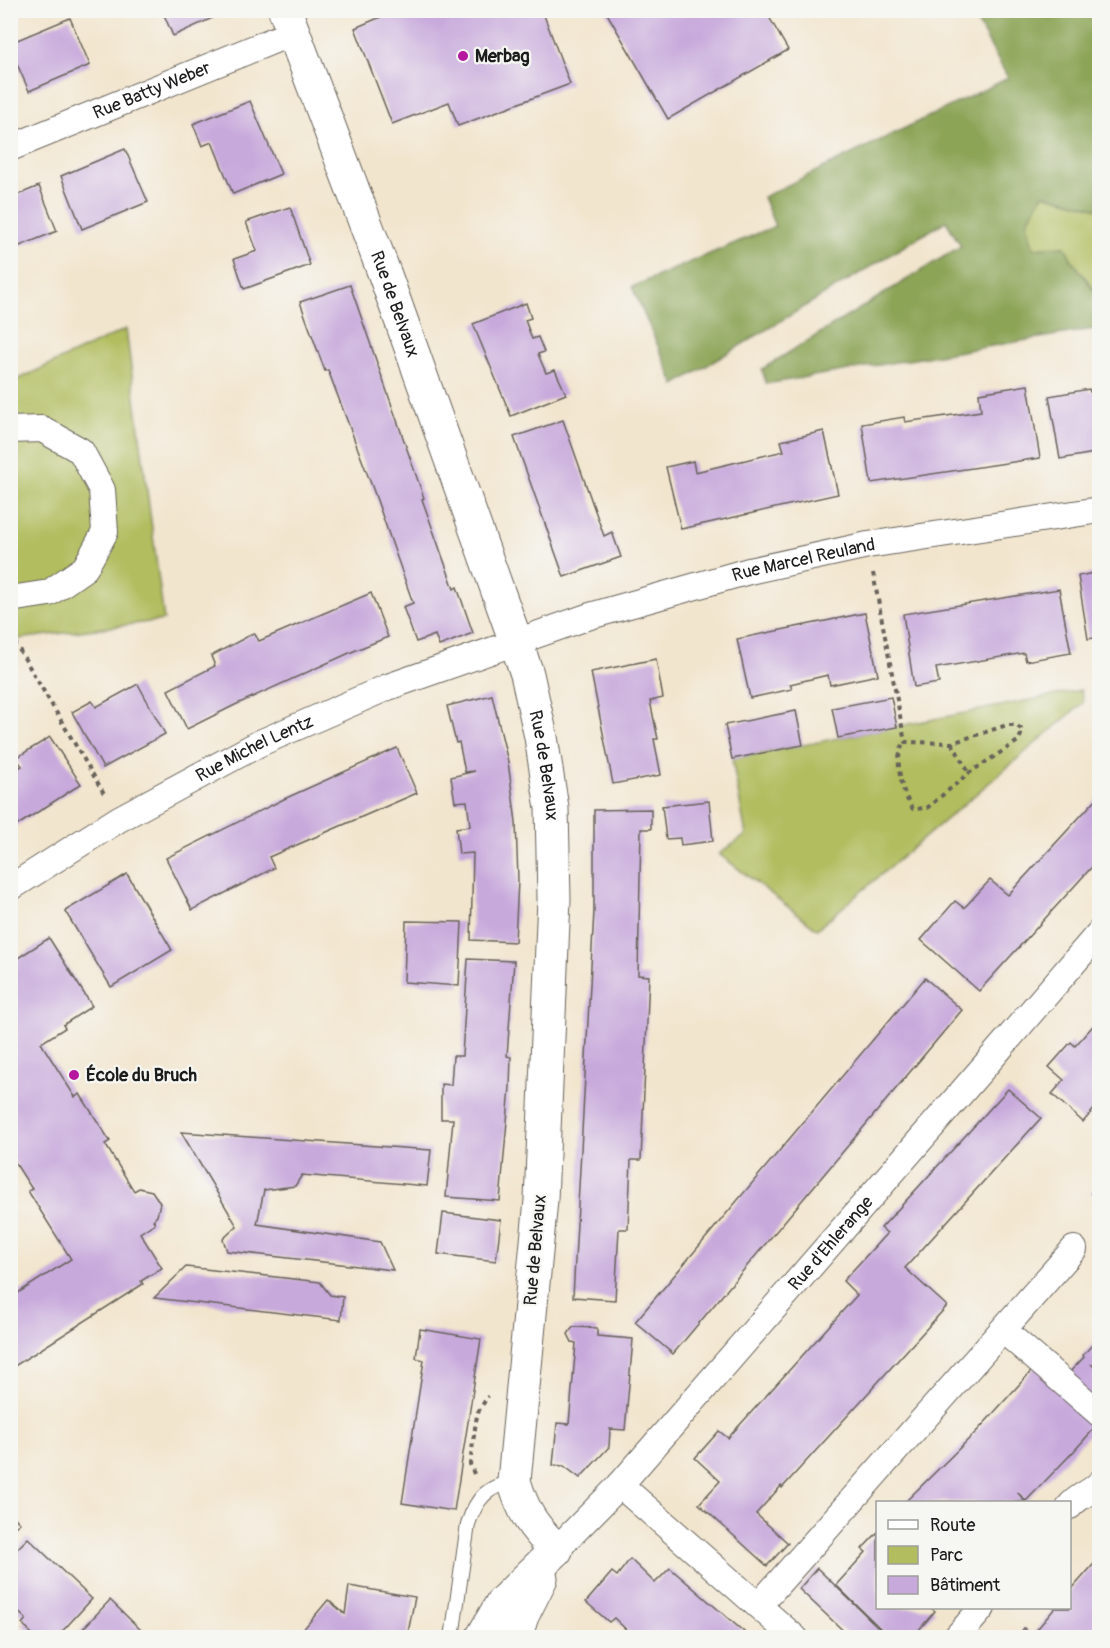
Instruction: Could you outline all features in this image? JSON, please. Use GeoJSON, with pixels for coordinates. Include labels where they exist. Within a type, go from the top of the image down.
{"type":"FeatureCollection","features":[{"type":"Feature","properties":{"kind":"street","name":"Rue Batty Weber"},"geometry":{"type":"LineString","coordinates":[[10,148],[289,21]]}},
{"type":"Feature","properties":{"kind":"street","name":"Rue de Belvaux"},"geometry":{"type":"LineString","coordinates":[[289,21],[389,287],[516,642],[527,674],[542,736],[552,808],[554,899],[541,1200],[514,1480],[522,1507],[537,1530],[556,1550]]}},
{"type":"Feature","properties":{"kind":"street"},"geometry":{"type":"LineString","coordinates":[[10,430],[42,429],[81,451],[102,490],[105,532],[84,568],[49,593],[10,599]]}},
{"type":"Feature","properties":{"kind":"street","name":"Rue Marcel Reuland"},"geometry":{"type":"LineString","coordinates":[[516,642],[590,616],[750,571],[868,545],[1100,510]]}},
{"type":"Feature","properties":{"kind":"street","name":"Rue Michel Lentz"},"geometry":{"type":"LineString","coordinates":[[10,888],[119,819],[260,743],[388,687],[516,642]]}},
{"type":"Feature","properties":{"kind":"street","name":"Rue d'Ehlerange"},"geometry":{"type":"LineString","coordinates":[[556,1550],[620,1485],[1100,932]]}},
{"type":"Feature","properties":{"kind":"street"},"geometry":{"type":"LineString","coordinates":[[759,1605],[1070,1254],[1003,1330],[1100,1414]]}},
{"type":"Feature","properties":{"kind":"street"},"geometry":{"type":"LineString","coordinates":[[1071,1505],[1100,1483]]}},
{"type":"Feature","properties":{"kind":"street"},"geometry":{"type":"LineString","coordinates":[[620,1485],[795,1638]]}},
{"type":"Feature","properties":{"kind":"street"},"geometry":{"type":"LineString","coordinates":[[482,1638],[502,1603],[556,1550]]}},
{"type":"Feature","properties":{"kind":"street"},"geometry":{"type":"LineString","coordinates":[[515,1638],[522,1616],[556,1550]]}},
{"type":"Feature","properties":{"kind":"street"},"geometry":{"type":"LineString","coordinates":[[956,1638],[981,1609]]}},
{"type":"Feature","properties":{"kind":"lane"},"geometry":{"type":"LineString","coordinates":[[452,1638],[468,1524],[473,1507],[484,1494],[499,1484],[514,1480]]}},
{"type":"Feature","properties":{"kind":"path"},"geometry":{"type":"LineString","coordinates":[[868,545],[905,742]]}},
{"type":"Feature","properties":{"kind":"path"},"geometry":{"type":"LineString","coordinates":[[10,634],[119,819]]}},
{"type":"Feature","properties":{"kind":"path"},"geometry":{"type":"LineString","coordinates":[[1007,725],[1016,725],[1021,729],[1018,741],[969,773],[927,808],[913,809],[905,799],[898,757],[900,747],[905,742],[952,743],[1007,725]]}},
{"type":"Feature","properties":{"kind":"path"},"geometry":{"type":"LineString","coordinates":[[952,743],[969,773]]}},
{"type":"Feature","properties":{"kind":"green space"},"geometry":{"type":"Polygon","coordinates":[[[971,11],[1099,11],[1099,209],[1043,194],[1027,223],[1033,248],[1065,246],[1071,259],[1097,294],[1099,328],[766,384],[762,369],[961,246],[946,221],[675,385],[632,287],[775,226],[763,197],[1008,78],[971,11]]]}},
{"type":"Feature","properties":{"kind":"green space"},"geometry":{"type":"Polygon","coordinates":[[[1043,194],[1099,209],[1099,312],[1097,293],[1071,259],[1065,246],[1033,248],[1027,223],[1043,194]]]}},
{"type":"Feature","properties":{"kind":"green space"},"geometry":{"type":"Polygon","coordinates":[[[126,329],[164,620],[11,640],[10,383],[126,329]]]}},
{"type":"Feature","properties":{"kind":"green space"},"geometry":{"type":"Polygon","coordinates":[[[1081,690],[1083,703],[817,929],[719,854],[746,835],[732,759],[1081,690]]]}},
{"type":"Feature","properties":{"kind":"building"},"geometry":{"type":"Polygon","coordinates":[[[162,10],[214,10],[217,16],[173,36],[162,10]]]}},
{"type":"Feature","properties":{"kind":"building","name":"Merbag"},"geometry":{"type":"Polygon","coordinates":[[[397,10],[542,10],[570,84],[458,126],[449,102],[392,124],[355,28],[397,10]]]}},
{"type":"Feature","properties":{"kind":"building"},"geometry":{"type":"Polygon","coordinates":[[[605,10],[765,10],[788,50],[668,119],[605,10]]]}},
{"type":"Feature","properties":{"kind":"building"},"geometry":{"type":"Polygon","coordinates":[[[70,18],[90,65],[29,91],[10,48],[10,43],[70,18]]]}},
{"type":"Feature","properties":{"kind":"building"},"geometry":{"type":"Polygon","coordinates":[[[250,101],[281,174],[233,194],[212,142],[202,146],[193,124],[250,101]]]}},
{"type":"Feature","properties":{"kind":"building"},"geometry":{"type":"Polygon","coordinates":[[[125,149],[148,202],[82,229],[61,176],[125,149]]]}},
{"type":"Feature","properties":{"kind":"building"},"geometry":{"type":"Polygon","coordinates":[[[39,186],[57,231],[10,250],[10,198],[39,186]]]}},
{"type":"Feature","properties":{"kind":"building"},"geometry":{"type":"Polygon","coordinates":[[[290,207],[310,265],[244,289],[234,259],[257,251],[246,222],[290,207]]]}},
{"type":"Feature","properties":{"kind":"building"},"geometry":{"type":"Polygon","coordinates":[[[350,285],[424,498],[422,499],[454,589],[457,587],[473,633],[439,646],[435,635],[416,642],[403,607],[413,603],[373,489],[328,370],[325,371],[300,302],[350,285]]]}},
{"type":"Feature","properties":{"kind":"building"},"geometry":{"type":"Polygon","coordinates":[[[526,303],[531,318],[525,320],[532,339],[538,337],[544,352],[538,354],[546,373],[555,370],[566,394],[511,416],[473,324],[526,303]]]}},
{"type":"Feature","properties":{"kind":"building"},"geometry":{"type":"Polygon","coordinates":[[[1028,385],[1040,458],[871,483],[862,424],[904,417],[905,422],[981,411],[979,393],[1028,385]]]}},
{"type":"Feature","properties":{"kind":"building"},"geometry":{"type":"Polygon","coordinates":[[[1089,389],[1090,392],[1100,391],[1100,452],[1060,459],[1049,396],[1089,389]]]}},
{"type":"Feature","properties":{"kind":"building"},"geometry":{"type":"Polygon","coordinates":[[[563,420],[604,536],[612,532],[621,557],[564,577],[514,437],[563,420]]]}},
{"type":"Feature","properties":{"kind":"building"},"geometry":{"type":"Polygon","coordinates":[[[824,431],[838,494],[681,529],[666,467],[693,461],[695,472],[784,451],[781,441],[824,431]]]}},
{"type":"Feature","properties":{"kind":"building"},"geometry":{"type":"Polygon","coordinates":[[[1100,572],[1100,637],[1088,639],[1078,576],[1100,572]]]}},
{"type":"Feature","properties":{"kind":"building"},"geometry":{"type":"Polygon","coordinates":[[[1059,589],[1071,653],[1026,661],[1024,653],[936,668],[939,683],[914,687],[903,614],[1059,589]]]}},
{"type":"Feature","properties":{"kind":"building"},"geometry":{"type":"Polygon","coordinates":[[[371,593],[388,637],[235,705],[187,729],[168,690],[215,666],[211,656],[254,633],[259,641],[371,593]]]}},
{"type":"Feature","properties":{"kind":"building"},"geometry":{"type":"Polygon","coordinates":[[[865,613],[878,675],[830,685],[828,675],[790,684],[792,689],[750,698],[737,639],[865,613]]]}},
{"type":"Feature","properties":{"kind":"building"},"geometry":{"type":"Polygon","coordinates":[[[656,659],[663,698],[650,701],[658,739],[654,739],[661,775],[613,784],[591,672],[656,659]]]}},
{"type":"Feature","properties":{"kind":"building"},"geometry":{"type":"Polygon","coordinates":[[[138,684],[165,734],[103,768],[72,712],[92,701],[96,707],[138,684]]]}},
{"type":"Feature","properties":{"kind":"building"},"geometry":{"type":"Polygon","coordinates":[[[492,695],[508,762],[516,822],[518,880],[515,942],[471,940],[473,853],[459,854],[456,828],[470,826],[467,801],[455,802],[451,777],[475,771],[465,772],[459,742],[456,743],[447,706],[492,695]]]}},
{"type":"Feature","properties":{"kind":"building"},"geometry":{"type":"Polygon","coordinates":[[[891,697],[897,727],[838,738],[832,708],[891,697]]]}},
{"type":"Feature","properties":{"kind":"building"},"geometry":{"type":"Polygon","coordinates":[[[796,711],[803,745],[732,759],[725,725],[796,711]]]}},
{"type":"Feature","properties":{"kind":"building"},"geometry":{"type":"Polygon","coordinates":[[[50,737],[81,784],[10,830],[10,773],[22,766],[16,758],[50,737]]]}},
{"type":"Feature","properties":{"kind":"building"},"geometry":{"type":"Polygon","coordinates":[[[397,748],[417,793],[269,857],[274,868],[192,910],[166,858],[284,799],[397,748]]]}},
{"type":"Feature","properties":{"kind":"building"},"geometry":{"type":"Polygon","coordinates":[[[1100,795],[1100,858],[979,991],[921,940],[955,901],[964,908],[990,880],[1008,895],[1100,795]]]}},
{"type":"Feature","properties":{"kind":"building"},"geometry":{"type":"Polygon","coordinates":[[[709,801],[713,841],[681,845],[680,838],[666,839],[662,806],[709,801]]]}},
{"type":"Feature","properties":{"kind":"building"},"geometry":{"type":"Polygon","coordinates":[[[651,809],[651,829],[641,829],[638,975],[649,976],[641,1160],[631,1160],[628,1229],[619,1229],[615,1300],[573,1297],[594,911],[594,810],[651,809]]]}},
{"type":"Feature","properties":{"kind":"building"},"geometry":{"type":"Polygon","coordinates":[[[127,874],[172,950],[111,987],[65,911],[127,874]]]}},
{"type":"Feature","properties":{"kind":"building"},"geometry":{"type":"Polygon","coordinates":[[[406,921],[462,922],[459,986],[404,982],[406,921]]]}},
{"type":"Feature","properties":{"kind":"building"},"geometry":{"type":"Polygon","coordinates":[[[49,938],[92,1006],[63,1025],[65,1028],[41,1043],[75,1097],[80,1094],[110,1141],[105,1144],[134,1191],[139,1188],[152,1191],[160,1203],[157,1216],[153,1220],[155,1223],[140,1233],[162,1268],[141,1281],[143,1284],[13,1367],[10,1363],[10,1298],[71,1259],[28,1191],[32,1189],[10,1155],[10,963],[49,938]]]}},
{"type":"Feature","properties":{"kind":"building"},"geometry":{"type":"Polygon","coordinates":[[[468,959],[514,961],[507,1056],[511,1057],[510,1087],[500,1201],[446,1197],[453,1119],[441,1119],[441,1084],[451,1085],[453,1056],[462,1056],[468,959]]]}},
{"type":"Feature","properties":{"kind":"building"},"geometry":{"type":"Polygon","coordinates":[[[925,978],[962,1010],[673,1354],[635,1322],[925,978]]]}},
{"type":"Feature","properties":{"kind":"building"},"geometry":{"type":"Polygon","coordinates":[[[1100,1018],[1100,1110],[1096,1107],[1083,1122],[1052,1094],[1064,1080],[1049,1067],[1071,1042],[1075,1046],[1100,1018]]]}},
{"type":"Feature","properties":{"kind":"building"},"geometry":{"type":"Polygon","coordinates":[[[1008,1089],[1041,1118],[905,1268],[947,1306],[756,1514],[788,1543],[767,1566],[699,1504],[720,1481],[695,1458],[719,1431],[728,1438],[857,1295],[843,1281],[887,1233],[881,1228],[1008,1089]]]}},
{"type":"Feature","properties":{"kind":"building"},"geometry":{"type":"Polygon","coordinates":[[[181,1132],[431,1150],[427,1186],[302,1175],[295,1186],[264,1190],[257,1224],[380,1242],[393,1270],[227,1251],[223,1239],[237,1226],[181,1132]]]}},
{"type":"Feature","properties":{"kind":"building"},"geometry":{"type":"Polygon","coordinates":[[[1100,1179],[1100,1199],[1091,1193],[1100,1179]]]}},
{"type":"Feature","properties":{"kind":"building"},"geometry":{"type":"Polygon","coordinates":[[[443,1213],[501,1220],[496,1261],[438,1254],[443,1213]]]}},
{"type":"Feature","properties":{"kind":"building"},"geometry":{"type":"Polygon","coordinates":[[[186,1267],[320,1282],[330,1295],[343,1297],[341,1320],[154,1298],[186,1267]]]}},
{"type":"Feature","properties":{"kind":"building"},"geometry":{"type":"Polygon","coordinates":[[[573,1327],[597,1328],[597,1336],[633,1339],[625,1430],[610,1429],[609,1447],[580,1478],[564,1466],[553,1465],[557,1423],[569,1424],[576,1343],[572,1342],[568,1334],[573,1327]]]}},
{"type":"Feature","properties":{"kind":"building"},"geometry":{"type":"Polygon","coordinates":[[[420,1329],[481,1339],[454,1511],[402,1503],[424,1360],[416,1358],[420,1329]]]}},
{"type":"Feature","properties":{"kind":"building"},"geometry":{"type":"Polygon","coordinates":[[[1100,1336],[1100,1371],[1091,1364],[1100,1372],[1100,1410],[1064,1378],[1100,1336]]]}},
{"type":"Feature","properties":{"kind":"building"},"geometry":{"type":"Polygon","coordinates":[[[1036,1366],[1100,1422],[1026,1501],[1017,1492],[1025,1501],[906,1501],[979,1429],[1036,1366]]]}},
{"type":"Feature","properties":{"kind":"building"},"geometry":{"type":"Polygon","coordinates":[[[10,1513],[20,1523],[10,1531],[10,1513]]]}},
{"type":"Feature","properties":{"kind":"building"},"geometry":{"type":"Polygon","coordinates":[[[876,1534],[876,1609],[932,1609],[935,1611],[912,1638],[890,1638],[836,1585],[866,1552],[862,1549],[876,1534]]]}},
{"type":"Feature","properties":{"kind":"building"},"geometry":{"type":"Polygon","coordinates":[[[28,1538],[92,1599],[56,1638],[36,1638],[22,1624],[26,1619],[10,1604],[10,1556],[28,1538]]]}},
{"type":"Feature","properties":{"kind":"building"},"geometry":{"type":"Polygon","coordinates":[[[1100,1557],[1100,1628],[1091,1638],[1037,1638],[1033,1634],[1054,1609],[1071,1609],[1071,1590],[1100,1557]]]}},
{"type":"Feature","properties":{"kind":"building"},"geometry":{"type":"Polygon","coordinates":[[[630,1559],[655,1583],[670,1568],[751,1638],[635,1638],[614,1618],[609,1622],[586,1602],[612,1572],[617,1576],[630,1559]]]}},
{"type":"Feature","properties":{"kind":"building"},"geometry":{"type":"Polygon","coordinates":[[[817,1568],[882,1631],[876,1638],[851,1638],[799,1589],[817,1568]]]}},
{"type":"Feature","properties":{"kind":"building"},"geometry":{"type":"Polygon","coordinates":[[[349,1586],[415,1597],[407,1638],[388,1634],[384,1638],[296,1638],[328,1600],[345,1614],[349,1586]]]}},
{"type":"Feature","properties":{"kind":"building"},"geometry":{"type":"Polygon","coordinates":[[[110,1600],[143,1632],[149,1638],[74,1638],[110,1600]]]}},
{"type":"Feature","properties":{"kind":"building"},"geometry":{"type":"Polygon","coordinates":[[[1024,1628],[1034,1638],[1017,1638],[1024,1628]]]}},
{"type":"Feature","properties":{"kind":"place","name":"Merbag"},"geometry":{"type":"Point","coordinates":[463,56]}},
{"type":"Feature","properties":{"kind":"place","name":"École du Bruch"},"geometry":{"type":"Point","coordinates":[74,1075]}}]}
